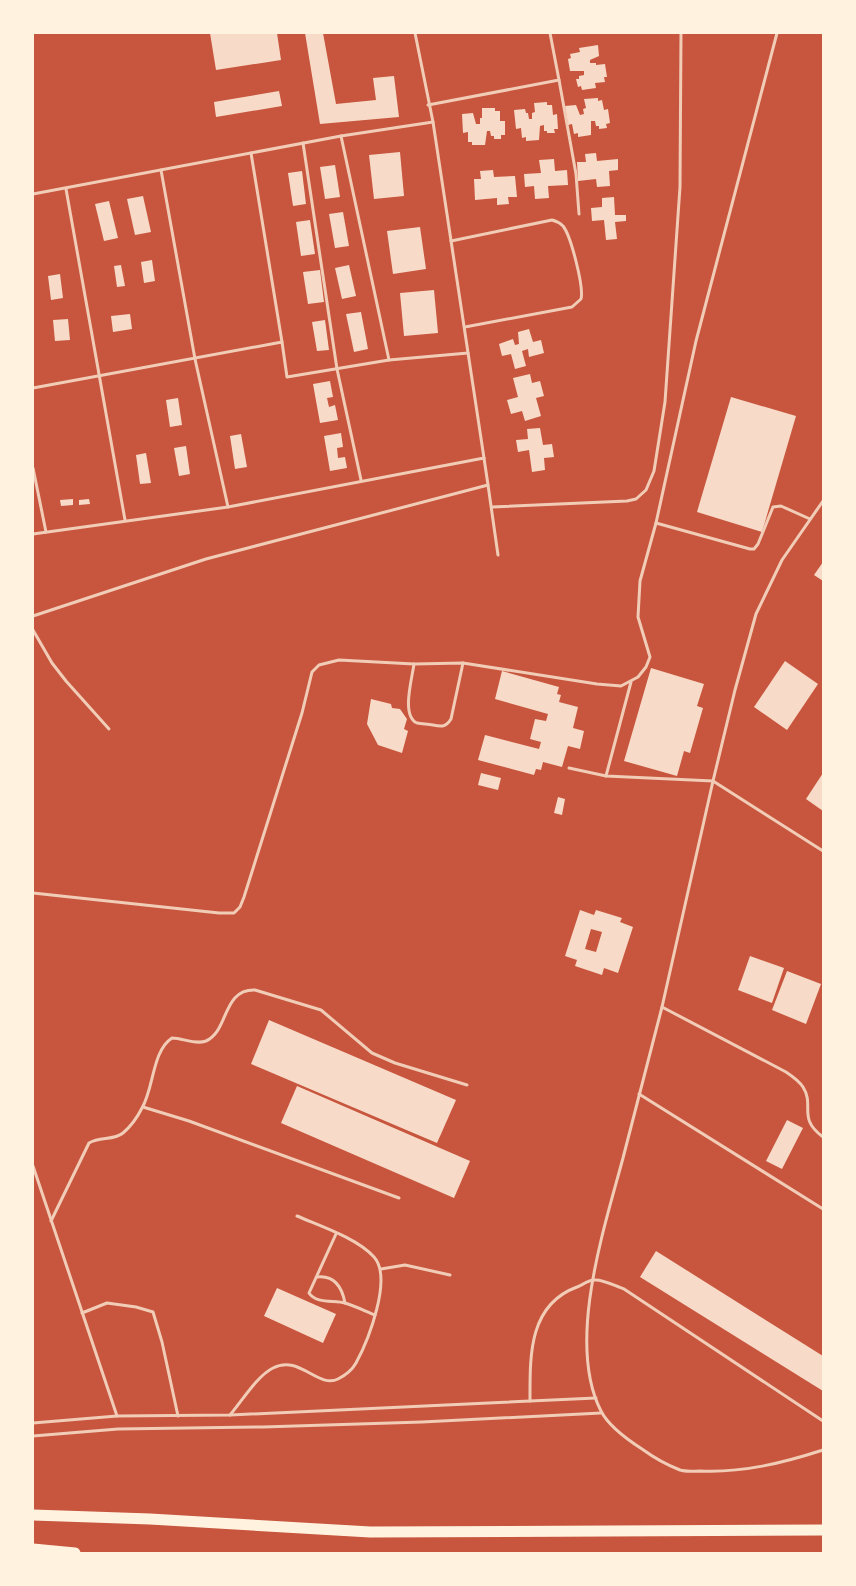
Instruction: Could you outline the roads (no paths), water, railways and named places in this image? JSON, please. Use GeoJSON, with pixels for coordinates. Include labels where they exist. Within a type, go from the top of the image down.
{"type":"FeatureCollection","features":[{"type":"Feature","properties":{"kind":"highway"},"geometry":{"type":"LineString","coordinates":[[33,1515],[150,1519],[370,1532],[823,1530]]}},
{"type":"Feature","properties":{"kind":"highway"},"geometry":{"type":"LineString","coordinates":[[33,1549],[75,1553]]}},
{"type":"Feature","properties":{"kind":"lane"},"geometry":{"type":"LineString","coordinates":[[415,33],[428,104],[433,122],[465,327],[498,555]]}},
{"type":"Feature","properties":{"kind":"lane"},"geometry":{"type":"LineString","coordinates":[[550,33],[576,174],[579,214]]}},
{"type":"Feature","properties":{"kind":"lane"},"geometry":{"type":"LineString","coordinates":[[492,508],[627,501],[636,499],[646,490],[654,471],[665,402],[680,187],[681,33]]}},
{"type":"Feature","properties":{"kind":"lane"},"geometry":{"type":"LineString","coordinates":[[33,893],[219,914],[234,913],[240,907],[244,897],[302,713],[312,672],[319,665],[339,660],[414,664],[463,663],[597,684],[621,686],[638,677],[646,667],[650,657],[638,617],[637,601],[640,581],[656,523],[696,341],[776,33]]}},
{"type":"Feature","properties":{"kind":"lane"},"geometry":{"type":"LineString","coordinates":[[428,104],[559,80]]}},
{"type":"Feature","properties":{"kind":"lane"},"geometry":{"type":"LineString","coordinates":[[33,194],[341,136],[433,122]]}},
{"type":"Feature","properties":{"kind":"lane"},"geometry":{"type":"LineString","coordinates":[[341,136],[389,360]]}},
{"type":"Feature","properties":{"kind":"lane"},"geometry":{"type":"LineString","coordinates":[[303,143],[337,369],[361,480]]}},
{"type":"Feature","properties":{"kind":"lane"},"geometry":{"type":"LineString","coordinates":[[251,153],[287,377],[389,360],[468,353]]}},
{"type":"Feature","properties":{"kind":"lane"},"geometry":{"type":"LineString","coordinates":[[161,170],[195,359],[228,507]]}},
{"type":"Feature","properties":{"kind":"lane"},"geometry":{"type":"LineString","coordinates":[[66,189],[125,520]]}},
{"type":"Feature","properties":{"kind":"lane"},"geometry":{"type":"LineString","coordinates":[[451,242],[552,220],[558,222],[565,229],[575,256],[582,290],[581,299],[572,307],[465,327]]}},
{"type":"Feature","properties":{"kind":"lane"},"geometry":{"type":"LineString","coordinates":[[33,388],[100,377],[282,342]]}},
{"type":"Feature","properties":{"kind":"lane"},"geometry":{"type":"LineString","coordinates":[[33,534],[125,520],[228,507],[361,480],[484,458]]}},
{"type":"Feature","properties":{"kind":"lane"},"geometry":{"type":"LineString","coordinates":[[33,468],[46,532]]}},
{"type":"Feature","properties":{"kind":"lane"},"geometry":{"type":"LineString","coordinates":[[33,616],[206,559],[488,486]]}},
{"type":"Feature","properties":{"kind":"lane"},"geometry":{"type":"LineString","coordinates":[[823,502],[782,560],[756,614],[735,690],[662,1007],[596,1260],[587,1325],[587,1365],[601,1413],[623,1436],[652,1456],[681,1470],[716,1472],[788,1462],[823,1450]]}},
{"type":"Feature","properties":{"kind":"lane"},"geometry":{"type":"LineString","coordinates":[[656,523],[754,549],[758,544],[773,508],[781,506],[810,519]]}},
{"type":"Feature","properties":{"kind":"lane"},"geometry":{"type":"LineString","coordinates":[[33,630],[52,662],[66,681],[109,729]]}},
{"type":"Feature","properties":{"kind":"lane"},"geometry":{"type":"LineString","coordinates":[[414,664],[408,712],[417,722],[441,727],[447,724],[451,719],[463,663]]}},
{"type":"Feature","properties":{"kind":"lane"},"geometry":{"type":"LineString","coordinates":[[606,776],[631,682]]}},
{"type":"Feature","properties":{"kind":"lane"},"geometry":{"type":"LineString","coordinates":[[569,768],[606,776],[713,782],[823,851]]}},
{"type":"Feature","properties":{"kind":"lane"},"geometry":{"type":"LineString","coordinates":[[51,1221],[88,1143],[98,1139],[118,1136],[124,1132],[143,1108],[163,1045],[172,1038],[200,1042],[207,1040],[216,1030],[232,1001],[246,990],[255,990],[321,1010],[372,1054],[395,1063],[467,1084]]}},
{"type":"Feature","properties":{"kind":"lane"},"geometry":{"type":"LineString","coordinates":[[662,1007],[786,1072],[796,1079],[803,1087],[810,1124],[813,1130],[823,1137]]}},
{"type":"Feature","properties":{"kind":"lane"},"geometry":{"type":"LineString","coordinates":[[639,1094],[823,1209]]}},
{"type":"Feature","properties":{"kind":"lane"},"geometry":{"type":"LineString","coordinates":[[143,1108],[189,1121],[399,1198]]}},
{"type":"Feature","properties":{"kind":"lane"},"geometry":{"type":"LineString","coordinates":[[33,1166],[116,1416]]}},
{"type":"Feature","properties":{"kind":"lane"},"geometry":{"type":"LineString","coordinates":[[230,1415],[263,1376],[272,1368],[281,1364],[297,1366],[326,1381],[335,1380],[343,1376],[355,1365],[375,1315],[381,1270],[375,1258],[365,1249],[297,1216]]}},
{"type":"Feature","properties":{"kind":"lane"},"geometry":{"type":"LineString","coordinates":[[336,1234],[309,1292],[318,1300],[345,1303],[375,1315]]}},
{"type":"Feature","properties":{"kind":"lane"},"geometry":{"type":"LineString","coordinates":[[381,1270],[405,1265],[450,1275]]}},
{"type":"Feature","properties":{"kind":"lane"},"geometry":{"type":"LineString","coordinates":[[317,1277],[326,1276],[334,1280],[343,1295],[345,1303]]}},
{"type":"Feature","properties":{"kind":"lane"},"geometry":{"type":"LineString","coordinates":[[530,1401],[531,1349],[536,1328],[543,1314],[554,1300],[567,1290],[594,1280],[624,1288],[823,1420]]}},
{"type":"Feature","properties":{"kind":"lane"},"geometry":{"type":"LineString","coordinates":[[82,1313],[107,1303],[136,1307],[153,1312],[162,1342],[178,1416]]}},
{"type":"Feature","properties":{"kind":"lane"},"geometry":{"type":"LineString","coordinates":[[33,1423],[116,1416],[230,1415],[596,1398]]}},
{"type":"Feature","properties":{"kind":"lane"},"geometry":{"type":"LineString","coordinates":[[33,1436],[118,1429],[263,1427],[422,1422],[601,1413]]}}]}
